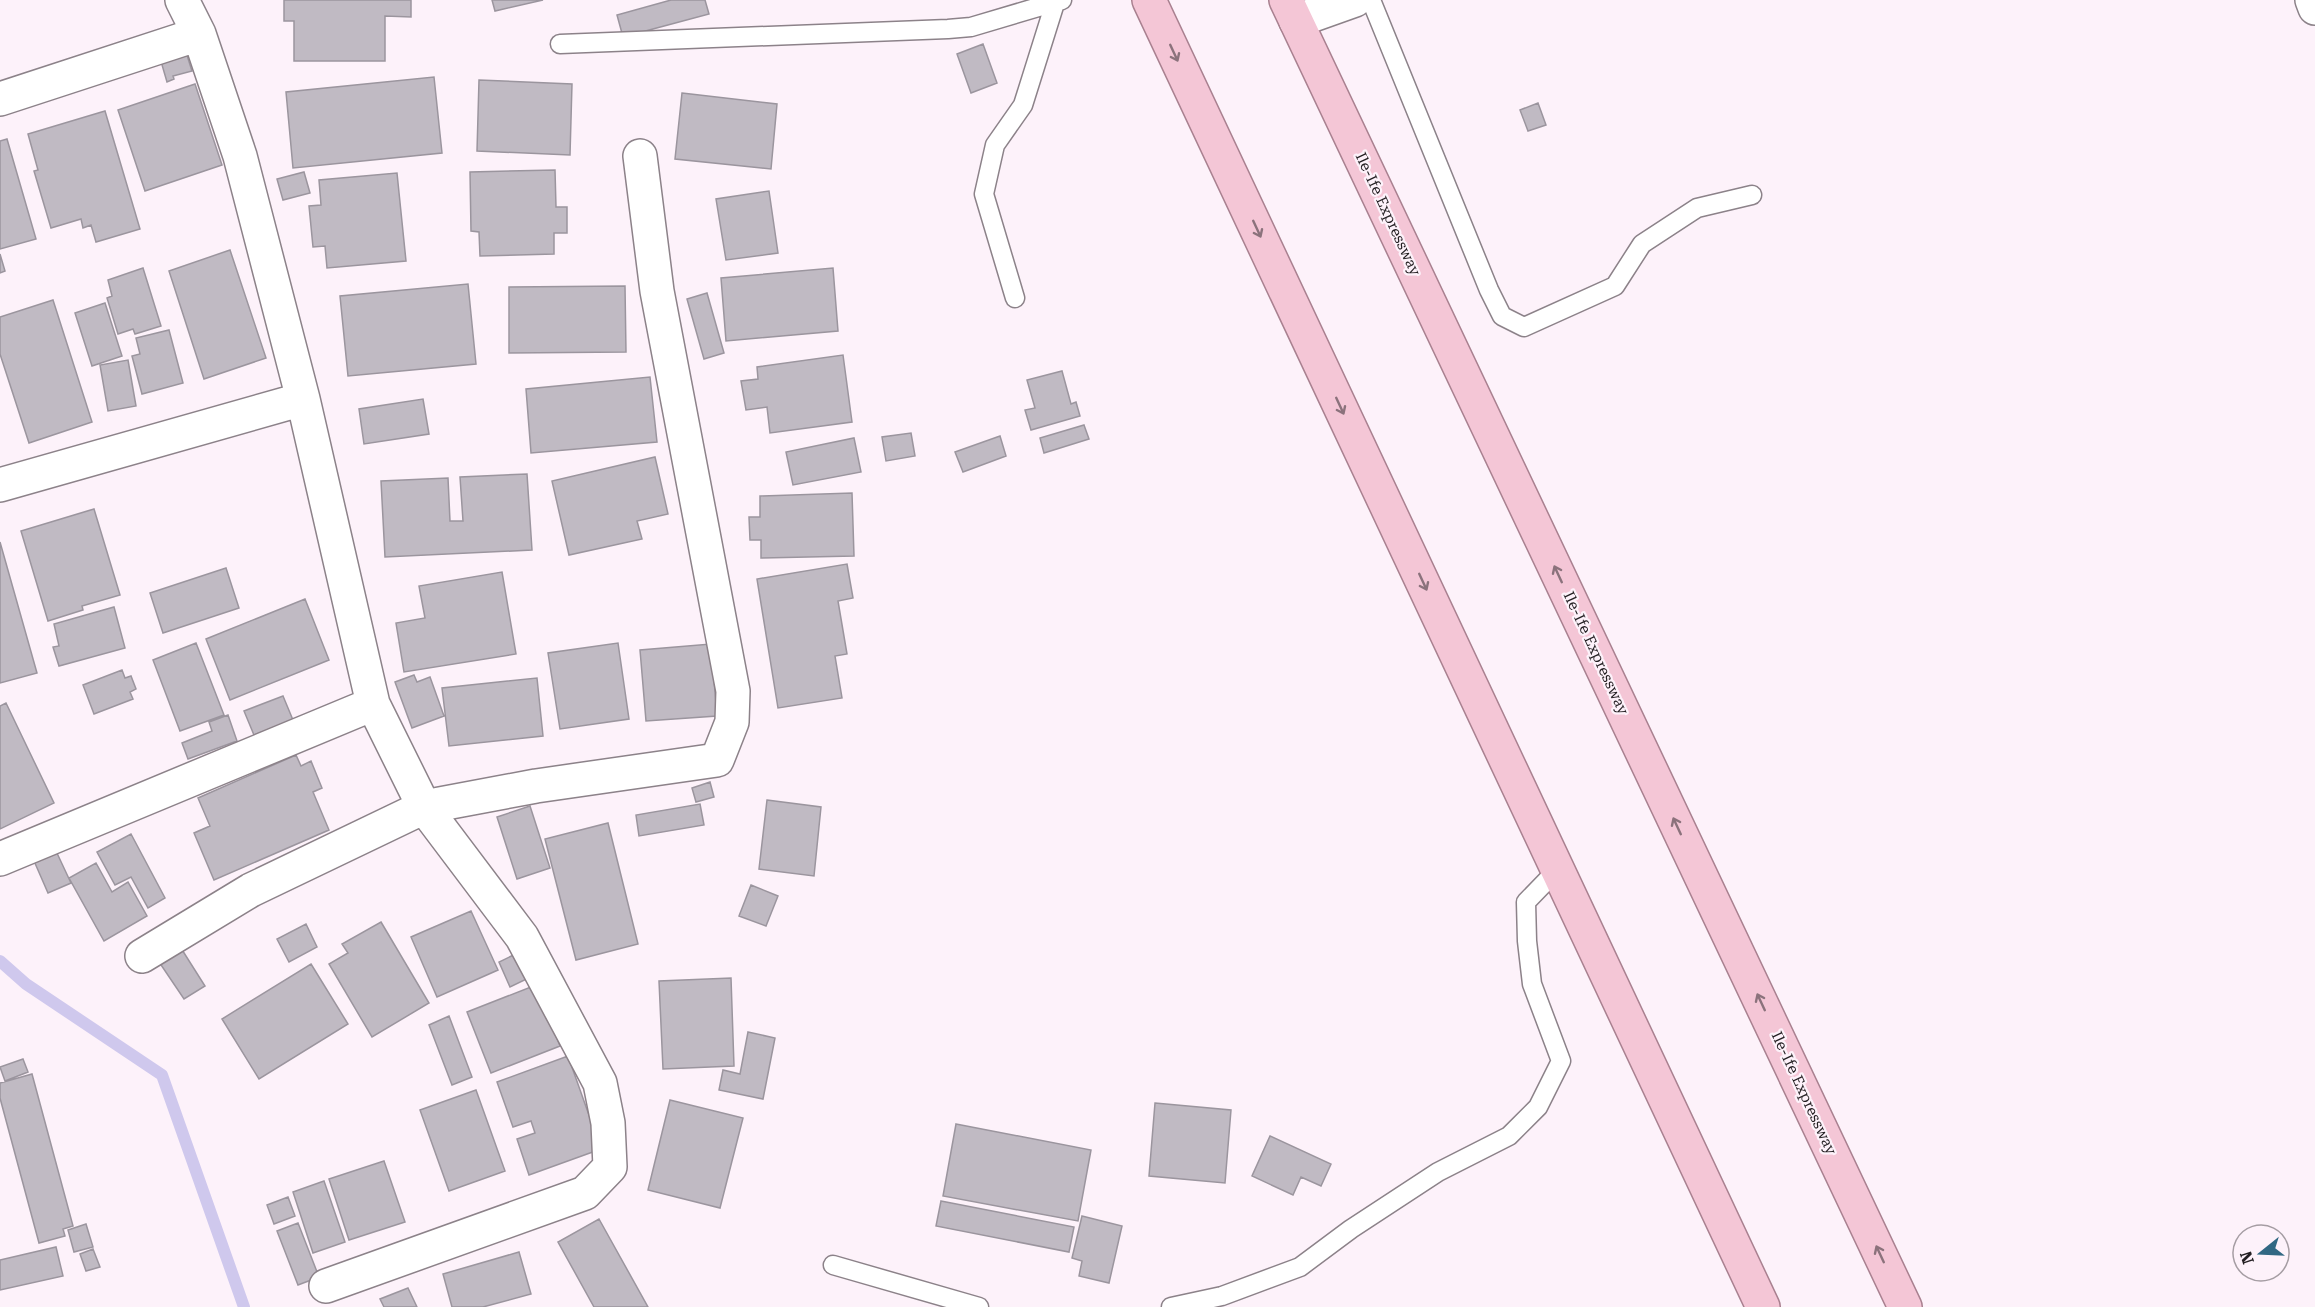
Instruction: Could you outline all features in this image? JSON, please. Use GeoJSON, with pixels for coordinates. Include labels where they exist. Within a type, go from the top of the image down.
{"type":"FeatureCollection","features":[{"type":"Feature","properties":{"kind":"highway"},"geometry":{"type":"LineString","coordinates":[[1149,0],[1763,1307]]}},
{"type":"Feature","properties":{"kind":"highway","name":"Ile-Ife Expressway"},"geometry":{"type":"LineString","coordinates":[[1291,11],[1905,1307]]}},
{"type":"Feature","properties":{"kind":"street"},"geometry":{"type":"LineString","coordinates":[[182,0],[199,34],[240,156],[303,399],[373,704],[424,807],[522,937],[600,1083],[608,1123],[610,1167],[585,1193],[326,1286]]}},
{"type":"Feature","properties":{"kind":"street"},"geometry":{"type":"LineString","coordinates":[[1291,11],[1355,0]]}},
{"type":"Feature","properties":{"kind":"street"},"geometry":{"type":"LineString","coordinates":[[2312,0],[2315,8]]}},
{"type":"Feature","properties":{"kind":"street"},"geometry":{"type":"LineString","coordinates":[[0,99],[199,34]]}},
{"type":"Feature","properties":{"kind":"street"},"geometry":{"type":"LineString","coordinates":[[142,956],[251,890],[424,807],[536,786],[717,760],[732,722],[733,691],[657,291],[640,156]]}},
{"type":"Feature","properties":{"kind":"street"},"geometry":{"type":"LineString","coordinates":[[0,485],[303,399]]}},
{"type":"Feature","properties":{"kind":"street"},"geometry":{"type":"LineString","coordinates":[[0,859],[373,704]]}},
{"type":"Feature","properties":{"kind":"lane"},"geometry":{"type":"LineString","coordinates":[[1371,0],[1489,290],[1502,316],[1524,327],[1615,286],[1642,244],[1697,208],[1752,195]]}},
{"type":"Feature","properties":{"kind":"lane"},"geometry":{"type":"LineString","coordinates":[[560,44],[948,29],[971,27],[1059,2]]}},
{"type":"Feature","properties":{"kind":"lane"},"geometry":{"type":"LineString","coordinates":[[1015,298],[984,194],[995,145],[1023,105],[1059,2]]}},
{"type":"Feature","properties":{"kind":"lane"},"geometry":{"type":"LineString","coordinates":[[1171,1307],[1222,1296],[1300,1267],[1351,1228],[1438,1172],[1509,1136],[1538,1107],[1561,1061],[1532,984],[1527,941],[1526,902],[1558,869]]}},
{"type":"Feature","properties":{"kind":"lane"},"geometry":{"type":"LineString","coordinates":[[833,1265],[979,1307]]}},
{"type":"Feature","properties":{"kind":"building"},"geometry":{"type":"Polygon","coordinates":[[[284,0],[411,0],[411,17],[385,16],[385,61],[294,61],[294,21],[284,21],[284,0]]]}},
{"type":"Feature","properties":{"kind":"building"},"geometry":{"type":"Polygon","coordinates":[[[492,0],[543,0],[495,11],[492,0]]]}},
{"type":"Feature","properties":{"kind":"building"},"geometry":{"type":"Polygon","coordinates":[[[671,0],[705,0],[709,14],[623,37],[617,15],[671,0]]]}},
{"type":"Feature","properties":{"kind":"building"},"geometry":{"type":"Polygon","coordinates":[[[983,44],[997,83],[971,93],[957,54],[983,44]]]}},
{"type":"Feature","properties":{"kind":"building"},"geometry":{"type":"Polygon","coordinates":[[[185,49],[192,71],[173,76],[174,79],[167,82],[160,58],[185,49]]]}},
{"type":"Feature","properties":{"kind":"building"},"geometry":{"type":"Polygon","coordinates":[[[434,77],[442,153],[293,168],[286,92],[434,77]]]}},
{"type":"Feature","properties":{"kind":"building"},"geometry":{"type":"Polygon","coordinates":[[[479,80],[572,84],[570,155],[477,151],[479,80]]]}},
{"type":"Feature","properties":{"kind":"building"},"geometry":{"type":"Polygon","coordinates":[[[195,84],[222,165],[145,191],[118,110],[195,84]]]}},
{"type":"Feature","properties":{"kind":"building"},"geometry":{"type":"Polygon","coordinates":[[[682,93],[777,104],[771,169],[675,159],[682,93]]]}},
{"type":"Feature","properties":{"kind":"building"},"geometry":{"type":"Polygon","coordinates":[[[1538,103],[1546,125],[1528,131],[1520,110],[1538,103]]]}},
{"type":"Feature","properties":{"kind":"building"},"geometry":{"type":"Polygon","coordinates":[[[105,111],[140,229],[96,242],[91,225],[83,228],[81,219],[51,228],[34,171],[38,170],[28,134],[105,111]]]}},
{"type":"Feature","properties":{"kind":"building"},"geometry":{"type":"Polygon","coordinates":[[[7,139],[36,239],[0,249],[0,141],[7,139]]]}},
{"type":"Feature","properties":{"kind":"building"},"geometry":{"type":"Polygon","coordinates":[[[555,170],[556,207],[567,207],[567,233],[554,233],[554,254],[480,256],[479,232],[471,231],[470,172],[555,170]]]}},
{"type":"Feature","properties":{"kind":"building"},"geometry":{"type":"Polygon","coordinates":[[[304,172],[310,193],[283,200],[277,179],[304,172]]]}},
{"type":"Feature","properties":{"kind":"building"},"geometry":{"type":"Polygon","coordinates":[[[397,173],[406,261],[327,268],[325,246],[313,247],[309,206],[321,205],[319,180],[397,173]]]}},
{"type":"Feature","properties":{"kind":"building"},"geometry":{"type":"Polygon","coordinates":[[[769,191],[778,253],[726,260],[716,199],[769,191]]]}},
{"type":"Feature","properties":{"kind":"building"},"geometry":{"type":"Polygon","coordinates":[[[230,250],[266,358],[204,379],[169,271],[230,250]]]}},
{"type":"Feature","properties":{"kind":"building"},"geometry":{"type":"Polygon","coordinates":[[[0,254],[5,271],[0,273],[0,254]]]}},
{"type":"Feature","properties":{"kind":"building"},"geometry":{"type":"Polygon","coordinates":[[[143,268],[161,326],[135,334],[133,329],[118,334],[107,298],[112,296],[108,280],[143,268]]]}},
{"type":"Feature","properties":{"kind":"building"},"geometry":{"type":"Polygon","coordinates":[[[833,268],[838,331],[726,341],[721,278],[833,268]]]}},
{"type":"Feature","properties":{"kind":"building"},"geometry":{"type":"Polygon","coordinates":[[[468,284],[476,364],[348,376],[340,296],[468,284]]]}},
{"type":"Feature","properties":{"kind":"building"},"geometry":{"type":"Polygon","coordinates":[[[625,286],[626,352],[509,353],[509,287],[625,286]]]}},
{"type":"Feature","properties":{"kind":"building"},"geometry":{"type":"Polygon","coordinates":[[[707,293],[724,353],[704,359],[687,299],[707,293]]]}},
{"type":"Feature","properties":{"kind":"building"},"geometry":{"type":"Polygon","coordinates":[[[53,300],[92,422],[29,443],[0,354],[0,317],[53,300]]]}},
{"type":"Feature","properties":{"kind":"building"},"geometry":{"type":"Polygon","coordinates":[[[105,303],[122,356],[92,366],[75,313],[105,303]]]}},
{"type":"Feature","properties":{"kind":"building"},"geometry":{"type":"Polygon","coordinates":[[[169,330],[183,383],[142,394],[132,356],[140,354],[136,338],[169,330]]]}},
{"type":"Feature","properties":{"kind":"building"},"geometry":{"type":"Polygon","coordinates":[[[843,355],[852,422],[770,433],[767,407],[746,410],[741,381],[758,379],[757,367],[843,355]]]}},
{"type":"Feature","properties":{"kind":"building"},"geometry":{"type":"Polygon","coordinates":[[[128,360],[136,406],[108,411],[100,365],[128,360]]]}},
{"type":"Feature","properties":{"kind":"building"},"geometry":{"type":"Polygon","coordinates":[[[1062,371],[1071,404],[1076,402],[1080,416],[1031,430],[1025,410],[1035,408],[1027,380],[1062,371]]]}},
{"type":"Feature","properties":{"kind":"building"},"geometry":{"type":"Polygon","coordinates":[[[650,377],[657,442],[531,453],[526,389],[650,377]]]}},
{"type":"Feature","properties":{"kind":"building"},"geometry":{"type":"Polygon","coordinates":[[[423,399],[429,434],[364,444],[359,409],[423,399]]]}},
{"type":"Feature","properties":{"kind":"building"},"geometry":{"type":"Polygon","coordinates":[[[1084,425],[1089,439],[1044,453],[1040,438],[1084,425]]]}},
{"type":"Feature","properties":{"kind":"building"},"geometry":{"type":"Polygon","coordinates":[[[911,433],[915,456],[886,461],[882,437],[911,433]]]}},
{"type":"Feature","properties":{"kind":"building"},"geometry":{"type":"Polygon","coordinates":[[[1000,436],[1006,456],[963,472],[955,452],[1000,436]]]}},
{"type":"Feature","properties":{"kind":"building"},"geometry":{"type":"Polygon","coordinates":[[[854,438],[861,472],[793,485],[786,452],[854,438]]]}},
{"type":"Feature","properties":{"kind":"building"},"geometry":{"type":"Polygon","coordinates":[[[655,457],[668,514],[637,521],[642,539],[569,555],[552,481],[655,457]]]}},
{"type":"Feature","properties":{"kind":"building"},"geometry":{"type":"Polygon","coordinates":[[[527,474],[532,550],[385,557],[381,481],[448,478],[450,521],[463,521],[460,477],[527,474]]]}},
{"type":"Feature","properties":{"kind":"building"},"geometry":{"type":"Polygon","coordinates":[[[852,493],[854,556],[761,558],[761,540],[750,540],[749,517],[760,517],[760,496],[852,493]]]}},
{"type":"Feature","properties":{"kind":"building"},"geometry":{"type":"Polygon","coordinates":[[[94,509],[120,595],[82,606],[83,610],[48,621],[21,531],[94,509]]]}},
{"type":"Feature","properties":{"kind":"building"},"geometry":{"type":"Polygon","coordinates":[[[0,542],[37,673],[0,683],[0,542]]]}},
{"type":"Feature","properties":{"kind":"building"},"geometry":{"type":"Polygon","coordinates":[[[847,564],[853,598],[838,601],[847,654],[835,656],[842,698],[778,708],[757,579],[847,564]]]}},
{"type":"Feature","properties":{"kind":"building"},"geometry":{"type":"Polygon","coordinates":[[[226,568],[239,608],[163,633],[150,593],[226,568]]]}},
{"type":"Feature","properties":{"kind":"building"},"geometry":{"type":"Polygon","coordinates":[[[502,572],[516,654],[404,672],[396,623],[425,618],[419,586],[502,572]]]}},
{"type":"Feature","properties":{"kind":"building"},"geometry":{"type":"Polygon","coordinates":[[[305,599],[329,660],[230,700],[206,639],[305,599]]]}},
{"type":"Feature","properties":{"kind":"building"},"geometry":{"type":"Polygon","coordinates":[[[114,607],[125,648],[59,666],[53,647],[59,646],[54,624],[114,607]]]}},
{"type":"Feature","properties":{"kind":"building"},"geometry":{"type":"Polygon","coordinates":[[[196,643],[224,715],[180,731],[153,660],[196,643]]]}},
{"type":"Feature","properties":{"kind":"building"},"geometry":{"type":"Polygon","coordinates":[[[618,643],[629,719],[560,729],[548,653],[618,643]]]}},
{"type":"Feature","properties":{"kind":"building"},"geometry":{"type":"Polygon","coordinates":[[[711,644],[717,716],[646,721],[640,650],[711,644]]]}},
{"type":"Feature","properties":{"kind":"building"},"geometry":{"type":"Polygon","coordinates":[[[122,670],[125,678],[131,676],[136,689],[130,692],[133,699],[94,714],[83,685],[122,670]]]}},
{"type":"Feature","properties":{"kind":"building"},"geometry":{"type":"Polygon","coordinates":[[[414,675],[417,682],[430,677],[444,716],[412,728],[395,682],[414,675]]]}},
{"type":"Feature","properties":{"kind":"building"},"geometry":{"type":"Polygon","coordinates":[[[537,678],[543,736],[449,746],[442,688],[537,678]]]}},
{"type":"Feature","properties":{"kind":"building"},"geometry":{"type":"Polygon","coordinates":[[[283,696],[293,720],[254,735],[244,711],[283,696]]]}},
{"type":"Feature","properties":{"kind":"building"},"geometry":{"type":"Polygon","coordinates":[[[6,703],[54,803],[0,829],[0,706],[6,703]]]}},
{"type":"Feature","properties":{"kind":"building"},"geometry":{"type":"Polygon","coordinates":[[[228,715],[237,741],[188,759],[182,743],[212,731],[209,722],[228,715]]]}},
{"type":"Feature","properties":{"kind":"building"},"geometry":{"type":"Polygon","coordinates":[[[296,755],[301,766],[311,761],[322,788],[313,792],[329,830],[214,880],[194,833],[210,826],[198,798],[296,755]]]}},
{"type":"Feature","properties":{"kind":"building"},"geometry":{"type":"Polygon","coordinates":[[[710,782],[714,797],[696,802],[692,788],[710,782]]]}},
{"type":"Feature","properties":{"kind":"building"},"geometry":{"type":"Polygon","coordinates":[[[767,800],[821,807],[814,876],[759,869],[767,800]]]}},
{"type":"Feature","properties":{"kind":"building"},"geometry":{"type":"Polygon","coordinates":[[[700,804],[704,825],[639,836],[636,815],[700,804]]]}},
{"type":"Feature","properties":{"kind":"building"},"geometry":{"type":"Polygon","coordinates":[[[530,806],[550,868],[517,879],[497,817],[530,806]]]}},
{"type":"Feature","properties":{"kind":"building"},"geometry":{"type":"Polygon","coordinates":[[[608,823],[638,944],[576,960],[545,839],[608,823]]]}},
{"type":"Feature","properties":{"kind":"building"},"geometry":{"type":"Polygon","coordinates":[[[131,834],[165,898],[148,908],[131,877],[115,885],[97,852],[131,834]]]}},
{"type":"Feature","properties":{"kind":"building"},"geometry":{"type":"Polygon","coordinates":[[[56,851],[71,883],[48,893],[34,861],[56,851]]]}},
{"type":"Feature","properties":{"kind":"building"},"geometry":{"type":"Polygon","coordinates":[[[96,863],[112,892],[128,882],[147,916],[104,941],[69,878],[96,863]]]}},
{"type":"Feature","properties":{"kind":"building"},"geometry":{"type":"Polygon","coordinates":[[[751,885],[778,896],[766,926],[739,916],[751,885]]]}},
{"type":"Feature","properties":{"kind":"building"},"geometry":{"type":"Polygon","coordinates":[[[471,911],[498,970],[437,997],[411,937],[471,911]]]}},
{"type":"Feature","properties":{"kind":"building"},"geometry":{"type":"Polygon","coordinates":[[[381,922],[429,1003],[372,1037],[329,964],[348,953],[342,944],[381,922]]]}},
{"type":"Feature","properties":{"kind":"building"},"geometry":{"type":"Polygon","coordinates":[[[306,924],[317,947],[289,962],[277,939],[306,924]]]}},
{"type":"Feature","properties":{"kind":"building"},"geometry":{"type":"Polygon","coordinates":[[[179,945],[205,986],[184,999],[157,959],[179,945]]]}},
{"type":"Feature","properties":{"kind":"building"},"geometry":{"type":"Polygon","coordinates":[[[524,950],[535,975],[510,987],[499,962],[524,950]]]}},
{"type":"Feature","properties":{"kind":"building"},"geometry":{"type":"Polygon","coordinates":[[[311,964],[348,1024],[259,1079],[222,1019],[311,964]]]}},
{"type":"Feature","properties":{"kind":"building"},"geometry":{"type":"Polygon","coordinates":[[[731,978],[734,1066],[663,1069],[659,981],[731,978]]]}},
{"type":"Feature","properties":{"kind":"building"},"geometry":{"type":"Polygon","coordinates":[[[536,985],[560,1046],[491,1073],[467,1012],[536,985]]]}},
{"type":"Feature","properties":{"kind":"building"},"geometry":{"type":"Polygon","coordinates":[[[449,1016],[472,1077],[452,1085],[429,1025],[449,1016]]]}},
{"type":"Feature","properties":{"kind":"building"},"geometry":{"type":"Polygon","coordinates":[[[748,1032],[775,1038],[763,1099],[719,1090],[723,1070],[740,1074],[748,1032]]]}},
{"type":"Feature","properties":{"kind":"building"},"geometry":{"type":"Polygon","coordinates":[[[568,1056],[601,1149],[529,1175],[517,1139],[535,1133],[531,1121],[513,1127],[497,1082],[568,1056]]]}},
{"type":"Feature","properties":{"kind":"building"},"geometry":{"type":"Polygon","coordinates":[[[23,1059],[28,1072],[5,1081],[0,1067],[23,1059]]]}},
{"type":"Feature","properties":{"kind":"building"},"geometry":{"type":"Polygon","coordinates":[[[32,1074],[73,1226],[63,1229],[65,1236],[39,1243],[0,1098],[0,1083],[32,1074]]]}},
{"type":"Feature","properties":{"kind":"building"},"geometry":{"type":"Polygon","coordinates":[[[476,1090],[505,1171],[449,1191],[420,1110],[476,1090]]]}},
{"type":"Feature","properties":{"kind":"building"},"geometry":{"type":"Polygon","coordinates":[[[670,1100],[743,1118],[720,1208],[648,1190],[670,1100]]]}},
{"type":"Feature","properties":{"kind":"building"},"geometry":{"type":"Polygon","coordinates":[[[1155,1103],[1231,1110],[1225,1183],[1149,1176],[1155,1103]]]}},
{"type":"Feature","properties":{"kind":"building"},"geometry":{"type":"Polygon","coordinates":[[[956,1124],[1091,1150],[1078,1221],[943,1196],[956,1124]]]}},
{"type":"Feature","properties":{"kind":"building"},"geometry":{"type":"Polygon","coordinates":[[[1270,1136],[1331,1164],[1321,1186],[1301,1177],[1293,1195],[1252,1176],[1270,1136]]]}},
{"type":"Feature","properties":{"kind":"building"},"geometry":{"type":"Polygon","coordinates":[[[384,1161],[405,1222],[349,1240],[329,1179],[384,1161]]]}},
{"type":"Feature","properties":{"kind":"building"},"geometry":{"type":"Polygon","coordinates":[[[324,1181],[345,1242],[313,1253],[293,1192],[324,1181]]]}},
{"type":"Feature","properties":{"kind":"building"},"geometry":{"type":"Polygon","coordinates":[[[288,1197],[295,1216],[274,1224],[267,1205],[288,1197]]]}},
{"type":"Feature","properties":{"kind":"building"},"geometry":{"type":"Polygon","coordinates":[[[941,1201],[1074,1227],[1069,1252],[936,1226],[941,1201]]]}},
{"type":"Feature","properties":{"kind":"building"},"geometry":{"type":"Polygon","coordinates":[[[1082,1216],[1122,1226],[1109,1283],[1079,1276],[1082,1261],[1072,1258],[1082,1216]]]}},
{"type":"Feature","properties":{"kind":"building"},"geometry":{"type":"Polygon","coordinates":[[[599,1219],[648,1307],[594,1307],[558,1242],[599,1219]]]}},
{"type":"Feature","properties":{"kind":"building"},"geometry":{"type":"Polygon","coordinates":[[[298,1223],[319,1277],[298,1285],[277,1231],[298,1223]]]}},
{"type":"Feature","properties":{"kind":"building"},"geometry":{"type":"Polygon","coordinates":[[[86,1224],[93,1247],[74,1252],[68,1230],[86,1224]]]}},
{"type":"Feature","properties":{"kind":"building"},"geometry":{"type":"Polygon","coordinates":[[[56,1247],[63,1276],[0,1290],[0,1260],[56,1247]]]}},
{"type":"Feature","properties":{"kind":"building"},"geometry":{"type":"Polygon","coordinates":[[[93,1249],[100,1267],[86,1271],[80,1254],[93,1249]]]}},
{"type":"Feature","properties":{"kind":"building"},"geometry":{"type":"Polygon","coordinates":[[[519,1252],[531,1294],[483,1307],[452,1307],[443,1274],[519,1252]]]}},
{"type":"Feature","properties":{"kind":"building"},"geometry":{"type":"Polygon","coordinates":[[[408,1288],[417,1307],[384,1307],[380,1299],[408,1288]]]}},
{"type":"Feature","properties":{"kind":"waterway"},"geometry":{"type":"LineString","coordinates":[[0,961],[26,984],[162,1075],[244,1307]]}}]}
